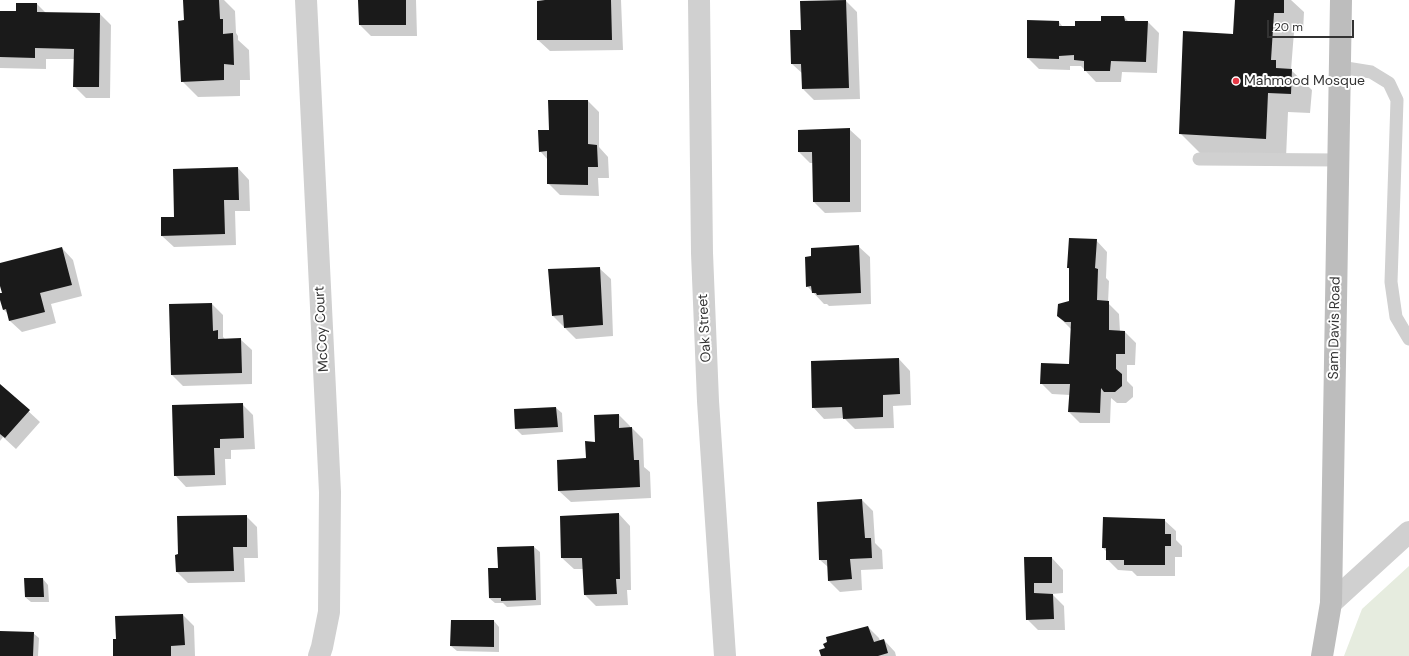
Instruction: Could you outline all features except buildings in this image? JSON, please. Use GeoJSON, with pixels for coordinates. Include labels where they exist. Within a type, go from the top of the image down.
{"type":"FeatureCollection","features":[{"type":"Feature","properties":{"kind":"street","name":"McCoy Court"},"geometry":{"type":"LineString","coordinates":[[306,0],[330,492],[330,612],[319,656]]}},
{"type":"Feature","properties":{"kind":"street","name":"Oak Street"},"geometry":{"type":"LineString","coordinates":[[699,0],[702,253],[708,402],[725,656]]}},
{"type":"Feature","properties":{"kind":"street","name":"Sam Davis Road"},"geometry":{"type":"LineString","coordinates":[[1322,656],[1330,602],[1341,0]]}},
{"type":"Feature","properties":{"kind":"street"},"geometry":{"type":"LineString","coordinates":[[1330,602],[1409,532]]}},
{"type":"Feature","properties":{"kind":"lane"},"geometry":{"type":"LineString","coordinates":[[1340,67],[1371,72],[1389,83],[1397,100],[1391,282],[1396,317],[1409,339]]}},
{"type":"Feature","properties":{"kind":"lane"},"geometry":{"type":"LineString","coordinates":[[1199,159],[1338,160]]}},
{"type":"Feature","properties":{"kind":"shaded area"},"geometry":{"type":"Polygon","coordinates":[[[1409,566],[1409,656],[1344,656],[1362,609],[1409,566]]]}},
{"type":"Feature","properties":{"kind":"place","name":"Mahmood Mosque"},"geometry":{"type":"Point","coordinates":[1236,81]}}]}
